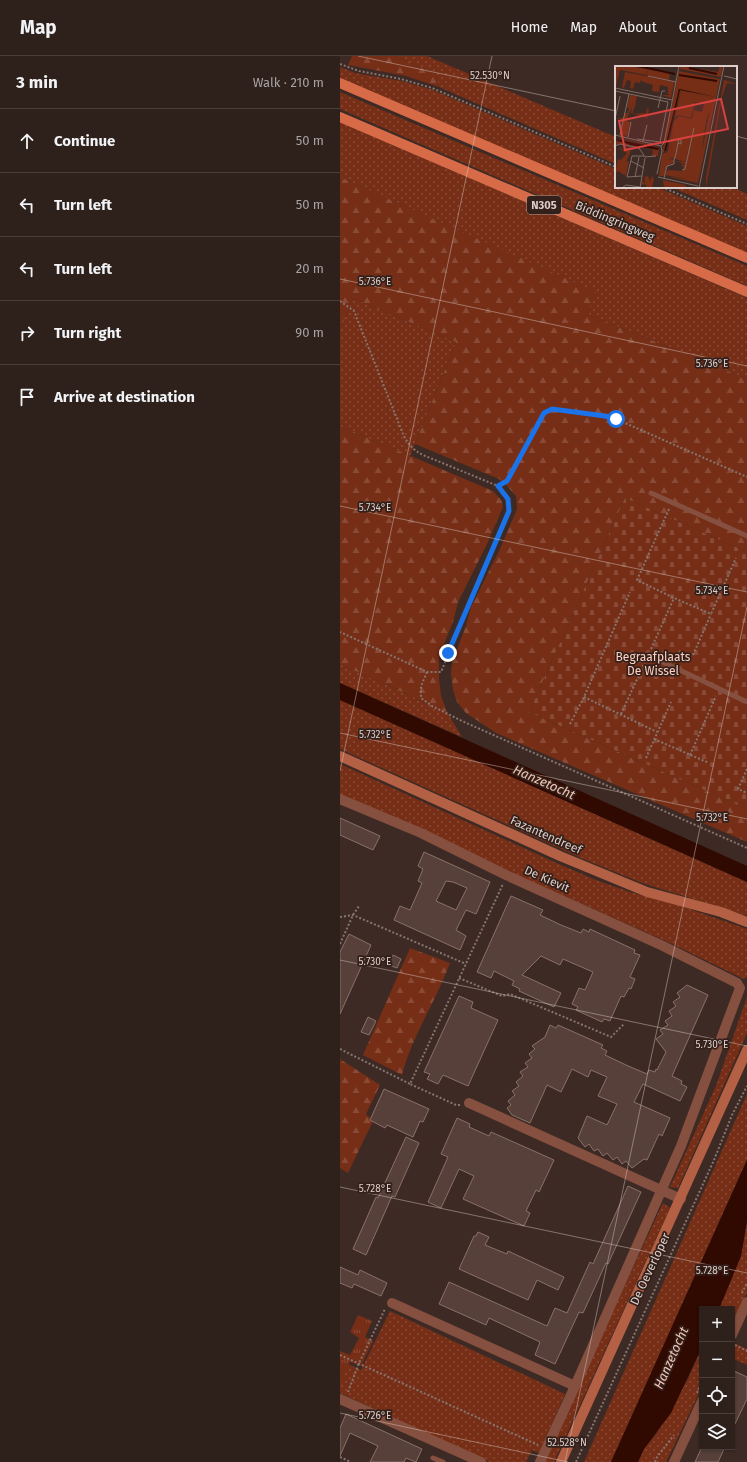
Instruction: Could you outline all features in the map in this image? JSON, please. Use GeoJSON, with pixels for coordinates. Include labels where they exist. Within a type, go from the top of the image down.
{"type":"FeatureCollection","features":[{"type":"Feature","properties":{"kind":"main road","name":"Biddingringweg"},"geometry":{"type":"LineString","coordinates":[[340,83],[747,258]]}},
{"type":"Feature","properties":{"kind":"main road","name":"Biddingringweg"},"geometry":{"type":"LineString","coordinates":[[340,117],[747,292]]}},
{"type":"Feature","properties":{"kind":"main road","name":"Fazantendreef"},"geometry":{"type":"LineString","coordinates":[[340,756],[560,856],[646,892],[721,912],[747,922]]}},
{"type":"Feature","properties":{"kind":"main road","name":"De Oeverloper"},"geometry":{"type":"LineString","coordinates":[[561,1462],[747,1050]]}},
{"type":"Feature","properties":{"kind":"street","name":"De Kievit"},"geometry":{"type":"LineString","coordinates":[[340,800],[421,834],[506,876],[661,945],[737,982],[740,988]]}},
{"type":"Feature","properties":{"kind":"street","name":"De Oeverloper"},"geometry":{"type":"LineString","coordinates":[[540,1462],[681,1146],[740,988]]}},
{"type":"Feature","properties":{"kind":"street"},"geometry":{"type":"LineString","coordinates":[[469,1103],[681,1199]]}},
{"type":"Feature","properties":{"kind":"street"},"geometry":{"type":"LineString","coordinates":[[735,1328],[747,1302]]}},
{"type":"Feature","properties":{"kind":"street"},"geometry":{"type":"LineString","coordinates":[[392,1303],[575,1386]]}},
{"type":"Feature","properties":{"kind":"street"},"geometry":{"type":"LineString","coordinates":[[342,1400],[481,1462]]}},
{"type":"Feature","properties":{"kind":"street"},"geometry":{"type":"LineString","coordinates":[[674,1462],[699,1408]]}},
{"type":"Feature","properties":{"kind":"lane"},"geometry":{"type":"LineString","coordinates":[[651,493],[747,536]]}},
{"type":"Feature","properties":{"kind":"lane"},"geometry":{"type":"LineString","coordinates":[[648,655],[747,702]]}},
{"type":"Feature","properties":{"kind":"lane"},"geometry":{"type":"LineString","coordinates":[[433,1458],[443,1462]]}},
{"type":"Feature","properties":{"kind":"path"},"geometry":{"type":"LineString","coordinates":[[340,64],[359,71],[401,79],[432,88],[615,167]]}},
{"type":"Feature","properties":{"kind":"path"},"geometry":{"type":"LineString","coordinates":[[664,188],[747,224]]}},
{"type":"Feature","properties":{"kind":"path"},"geometry":{"type":"LineString","coordinates":[[340,301],[354,311],[403,434],[408,443],[416,451],[423,455],[498,486],[508,499],[509,511],[441,672],[427,672],[340,632]]}},
{"type":"Feature","properties":{"kind":"path"},"geometry":{"type":"LineString","coordinates":[[498,486],[507,481],[544,413],[552,409],[605,416],[616,419],[747,477]]}},
{"type":"Feature","properties":{"kind":"path"},"geometry":{"type":"LineString","coordinates":[[672,503],[637,580],[712,614]]}},
{"type":"Feature","properties":{"kind":"path"},"geometry":{"type":"LineString","coordinates":[[693,656],[736,558]]}},
{"type":"Feature","properties":{"kind":"path"},"geometry":{"type":"LineString","coordinates":[[570,724],[584,697],[630,592]]}},
{"type":"Feature","properties":{"kind":"path"},"geometry":{"type":"LineString","coordinates":[[427,672],[421,686],[421,698],[432,706],[462,721],[747,848]]}},
{"type":"Feature","properties":{"kind":"path"},"geometry":{"type":"LineString","coordinates":[[690,755],[719,689]]}},
{"type":"Feature","properties":{"kind":"path"},"geometry":{"type":"LineString","coordinates":[[584,697],[657,732]]}},
{"type":"Feature","properties":{"kind":"path"},"geometry":{"type":"LineString","coordinates":[[646,758],[671,702]]}},
{"type":"Feature","properties":{"kind":"path"},"geometry":{"type":"LineString","coordinates":[[654,739],[709,763]]}},
{"type":"Feature","properties":{"kind":"path"},"geometry":{"type":"LineString","coordinates":[[747,769],[738,789],[747,793]]}},
{"type":"Feature","properties":{"kind":"path"},"geometry":{"type":"LineString","coordinates":[[410,1084],[506,876]]}},
{"type":"Feature","properties":{"kind":"path"},"geometry":{"type":"LineString","coordinates":[[340,944],[353,915],[359,906]]}},
{"type":"Feature","properties":{"kind":"path"},"geometry":{"type":"LineString","coordinates":[[340,917],[353,915],[466,964]]}},
{"type":"Feature","properties":{"kind":"path"},"geometry":{"type":"LineString","coordinates":[[459,978],[502,996],[510,994],[611,1037],[624,1024]]}},
{"type":"Feature","properties":{"kind":"path"},"geometry":{"type":"LineString","coordinates":[[340,1049],[456,1105],[469,1103]]}},
{"type":"Feature","properties":{"kind":"path","name":"De Oeverloper"},"geometry":{"type":"LineString","coordinates":[[576,1462],[714,1160],[732,1115],[747,1086]]}},
{"type":"Feature","properties":{"kind":"path"},"geometry":{"type":"LineString","coordinates":[[342,1400],[384,1311],[392,1303]]}},
{"type":"Feature","properties":{"kind":"path"},"geometry":{"type":"LineString","coordinates":[[735,1345],[747,1351]]}},
{"type":"Feature","properties":{"kind":"path"},"geometry":{"type":"LineString","coordinates":[[340,1355],[546,1448]]}},
{"type":"Feature","properties":{"kind":"path"},"geometry":{"type":"LineString","coordinates":[[340,1457],[351,1462]]}},
{"type":"Feature","properties":{"kind":"green space"},"geometry":{"type":"Polygon","coordinates":[[[352,56],[395,56],[436,74],[439,87],[406,76],[348,65],[352,56]]]}},
{"type":"Feature","properties":{"kind":"green space"},"geometry":{"type":"Polygon","coordinates":[[[395,56],[427,56],[615,137],[615,164],[439,87],[436,74],[395,56]]]}},
{"type":"Feature","properties":{"kind":"green space"},"geometry":{"type":"Polygon","coordinates":[[[340,67],[355,73],[402,81],[433,90],[615,169],[615,188],[659,188],[747,226],[747,253],[340,78],[340,67]]]}},
{"type":"Feature","properties":{"kind":"green space"},"geometry":{"type":"Polygon","coordinates":[[[340,92],[747,266],[747,286],[340,109],[340,92]]]}},
{"type":"Feature","properties":{"kind":"green space"},"geometry":{"type":"Polygon","coordinates":[[[340,122],[747,298],[747,379],[587,314],[595,292],[340,177],[340,122]]]}},
{"type":"Feature","properties":{"kind":"green space"},"geometry":{"type":"Polygon","coordinates":[[[340,177],[596,292],[587,314],[747,379],[747,552],[625,498],[529,712],[747,809],[747,842],[496,733],[466,713],[457,702],[453,690],[451,673],[452,662],[466,626],[471,607],[500,549],[517,509],[516,496],[499,479],[415,444],[456,342],[353,298],[340,330],[340,177]]]}},
{"type":"Feature","properties":{"kind":"green space"},"geometry":{"type":"Polygon","coordinates":[[[673,188],[734,188],[747,194],[747,220],[673,188]]]}},
{"type":"Feature","properties":{"kind":"green space"},"geometry":{"type":"Polygon","coordinates":[[[353,298],[456,342],[410,456],[340,426],[340,330],[353,298]]]}},
{"type":"Feature","properties":{"kind":"green space"},"geometry":{"type":"Polygon","coordinates":[[[340,426],[493,491],[502,501],[503,507],[487,544],[458,602],[453,622],[439,656],[441,696],[447,712],[340,664],[340,426]]]}},
{"type":"Feature","properties":{"kind":"green space","name":"Begraafplaats De Wissel"},"geometry":{"type":"Polygon","coordinates":[[[625,498],[747,552],[747,809],[529,712],[625,498]]]}},
{"type":"Feature","properties":{"kind":"green space"},"geometry":{"type":"Polygon","coordinates":[[[340,664],[447,712],[462,737],[340,683],[340,664]]]}},
{"type":"Feature","properties":{"kind":"green space"},"geometry":{"type":"Polygon","coordinates":[[[340,700],[747,882],[747,916],[642,883],[581,858],[340,749],[340,700]]]}},
{"type":"Feature","properties":{"kind":"green space"},"geometry":{"type":"Polygon","coordinates":[[[340,764],[596,880],[630,892],[681,906],[747,929],[747,977],[744,979],[668,942],[340,797],[340,764]]]}},
{"type":"Feature","properties":{"kind":"green space"},"geometry":{"type":"Polygon","coordinates":[[[410,948],[450,963],[412,1046],[402,1075],[363,1055],[410,948]]]}},
{"type":"Feature","properties":{"kind":"green space"},"geometry":{"type":"Polygon","coordinates":[[[747,997],[747,1033],[678,1188],[670,1187],[716,1086],[747,997]]]}},
{"type":"Feature","properties":{"kind":"green space"},"geometry":{"type":"Polygon","coordinates":[[[340,1059],[380,1085],[366,1114],[373,1121],[348,1173],[340,1168],[340,1059]]]}},
{"type":"Feature","properties":{"kind":"green space"},"geometry":{"type":"Polygon","coordinates":[[[747,1094],[747,1160],[611,1462],[584,1462],[747,1094]]]}},
{"type":"Feature","properties":{"kind":"green space"},"geometry":{"type":"Polygon","coordinates":[[[663,1203],[670,1208],[554,1462],[543,1462],[663,1203]]]}},
{"type":"Feature","properties":{"kind":"green space"},"geometry":{"type":"Polygon","coordinates":[[[747,1221],[747,1292],[735,1318],[735,1306],[720,1306],[741,1256],[747,1221]]]}},
{"type":"Feature","properties":{"kind":"green space"},"geometry":{"type":"Polygon","coordinates":[[[390,1311],[565,1394],[539,1453],[532,1450],[526,1462],[489,1462],[340,1393],[340,1360],[361,1370],[390,1311]]]}},
{"type":"Feature","properties":{"kind":"green space"},"geometry":{"type":"Polygon","coordinates":[[[358,1315],[372,1321],[365,1337],[373,1341],[361,1366],[350,1362],[340,1385],[340,1351],[350,1355],[359,1338],[350,1332],[358,1315]]]}},
{"type":"Feature","properties":{"kind":"green space"},"geometry":{"type":"Polygon","coordinates":[[[735,1343],[747,1349],[747,1365],[735,1359],[735,1343]]]}},
{"type":"Feature","properties":{"kind":"green space"},"geometry":{"type":"Polygon","coordinates":[[[699,1354],[699,1393],[666,1462],[638,1462],[644,1449],[656,1434],[688,1379],[699,1354]]]}},
{"type":"Feature","properties":{"kind":"water","name":"Hanzetocht"},"geometry":{"type":"Polygon","coordinates":[[[340,683],[747,866],[747,882],[340,700],[340,683]]]}},
{"type":"Feature","properties":{"kind":"water","name":"Hanzetocht"},"geometry":{"type":"Polygon","coordinates":[[[747,1160],[747,1221],[741,1256],[720,1306],[699,1306],[699,1353],[671,1413],[644,1449],[638,1462],[611,1462],[747,1160]]]}},
{"type":"Feature","properties":{"kind":"building"},"geometry":{"type":"Polygon","coordinates":[[[340,818],[380,836],[373,850],[340,835],[340,818]]]}},
{"type":"Feature","properties":{"kind":"building"},"geometry":{"type":"Polygon","coordinates":[[[424,852],[490,882],[476,914],[466,910],[456,930],[466,936],[460,950],[394,920],[400,906],[410,910],[415,899],[422,883],[418,881],[423,869],[418,866],[424,852]],[[446,881],[436,901],[456,910],[467,888],[453,882],[446,881]]]}},
{"type":"Feature","properties":{"kind":"building"},"geometry":{"type":"Polygon","coordinates":[[[511,896],[543,910],[540,915],[561,925],[581,933],[583,929],[589,932],[590,929],[635,950],[634,953],[640,955],[630,977],[635,979],[631,989],[629,988],[624,997],[621,996],[610,1021],[604,1019],[602,1022],[576,1010],[578,1007],[572,1004],[579,988],[585,990],[593,972],[563,959],[560,965],[541,956],[522,975],[561,993],[554,1007],[519,991],[520,989],[512,985],[514,981],[494,971],[491,978],[477,972],[511,896]]]}},
{"type":"Feature","properties":{"kind":"building"},"geometry":{"type":"Polygon","coordinates":[[[349,934],[371,945],[340,1014],[340,952],[349,934]]]}},
{"type":"Feature","properties":{"kind":"building"},"geometry":{"type":"Polygon","coordinates":[[[393,955],[401,959],[397,968],[389,965],[393,955]]]}},
{"type":"Feature","properties":{"kind":"building"},"geometry":{"type":"Polygon","coordinates":[[[687,985],[708,995],[672,1076],[682,1081],[681,1084],[687,1087],[680,1101],[643,1084],[634,1102],[670,1118],[662,1136],[659,1134],[647,1160],[644,1159],[632,1168],[626,1161],[622,1164],[617,1157],[613,1160],[607,1153],[603,1156],[598,1149],[594,1151],[589,1144],[585,1147],[578,1138],[587,1116],[607,1125],[617,1104],[598,1096],[607,1077],[591,1070],[588,1077],[572,1069],[561,1092],[547,1085],[530,1123],[512,1115],[507,1108],[511,1105],[508,1101],[515,1095],[512,1091],[519,1086],[516,1082],[523,1076],[520,1072],[528,1067],[525,1063],[532,1058],[529,1054],[535,1049],[532,1046],[545,1037],[550,1025],[556,1028],[558,1025],[603,1045],[601,1048],[607,1051],[605,1055],[626,1065],[647,1074],[649,1070],[655,1072],[666,1052],[656,1039],[663,1034],[660,1030],[668,1025],[665,1021],[672,1016],[669,1011],[676,1006],[673,1002],[680,997],[677,993],[687,985]]]}},
{"type":"Feature","properties":{"kind":"building"},"geometry":{"type":"Polygon","coordinates":[[[459,996],[473,1002],[471,1008],[498,1020],[468,1086],[443,1075],[438,1084],[427,1079],[430,1074],[424,1072],[459,996]]]}},
{"type":"Feature","properties":{"kind":"building"},"geometry":{"type":"Polygon","coordinates":[[[368,1017],[376,1021],[369,1035],[361,1032],[368,1017]]]}},
{"type":"Feature","properties":{"kind":"building"},"geometry":{"type":"Polygon","coordinates":[[[384,1089],[429,1109],[423,1122],[420,1121],[413,1137],[387,1125],[385,1128],[370,1120],[384,1089]]]}},
{"type":"Feature","properties":{"kind":"building"},"geometry":{"type":"Polygon","coordinates":[[[457,1118],[470,1124],[469,1127],[489,1136],[491,1132],[554,1160],[539,1192],[536,1190],[526,1211],[530,1213],[524,1226],[463,1199],[474,1176],[459,1169],[441,1208],[428,1202],[448,1157],[441,1154],[457,1118]]]}},
{"type":"Feature","properties":{"kind":"building"},"geometry":{"type":"Polygon","coordinates":[[[406,1137],[419,1143],[395,1197],[392,1196],[366,1255],[353,1249],[376,1197],[378,1198],[406,1137]]]}},
{"type":"Feature","properties":{"kind":"building"},"geometry":{"type":"Polygon","coordinates":[[[628,1186],[641,1192],[608,1264],[606,1263],[583,1313],[579,1312],[555,1364],[535,1355],[540,1342],[489,1318],[486,1325],[439,1304],[449,1282],[547,1326],[555,1308],[567,1313],[590,1262],[593,1264],[628,1186]]]}},
{"type":"Feature","properties":{"kind":"building"},"geometry":{"type":"Polygon","coordinates":[[[478,1232],[489,1237],[485,1245],[507,1254],[508,1251],[564,1277],[558,1290],[537,1280],[528,1300],[459,1269],[474,1236],[476,1236],[478,1232]]]}},
{"type":"Feature","properties":{"kind":"building"},"geometry":{"type":"Polygon","coordinates":[[[340,1267],[358,1275],[360,1270],[387,1283],[381,1296],[354,1284],[352,1288],[340,1283],[340,1267]]]}},
{"type":"Feature","properties":{"kind":"building"},"geometry":{"type":"Polygon","coordinates":[[[735,1371],[747,1377],[747,1399],[735,1424],[735,1371]]]}},
{"type":"Feature","properties":{"kind":"building"},"geometry":{"type":"Polygon","coordinates":[[[346,1414],[422,1449],[416,1462],[406,1458],[404,1462],[370,1462],[378,1446],[350,1433],[340,1456],[340,1428],[346,1414]]]}},
{"type":"Feature","properties":{"kind":"building"},"geometry":{"type":"Polygon","coordinates":[[[701,1450],[724,1450],[718,1462],[695,1462],[701,1450]]]}},
{"type":"Feature","properties":{"kind":"route"},"geometry":{"type":"LineString","coordinates":[[448,653],[509,511],[508,499],[498,486],[507,481],[536,425],[544,413],[552,409],[605,416],[616,419]]}}]}
